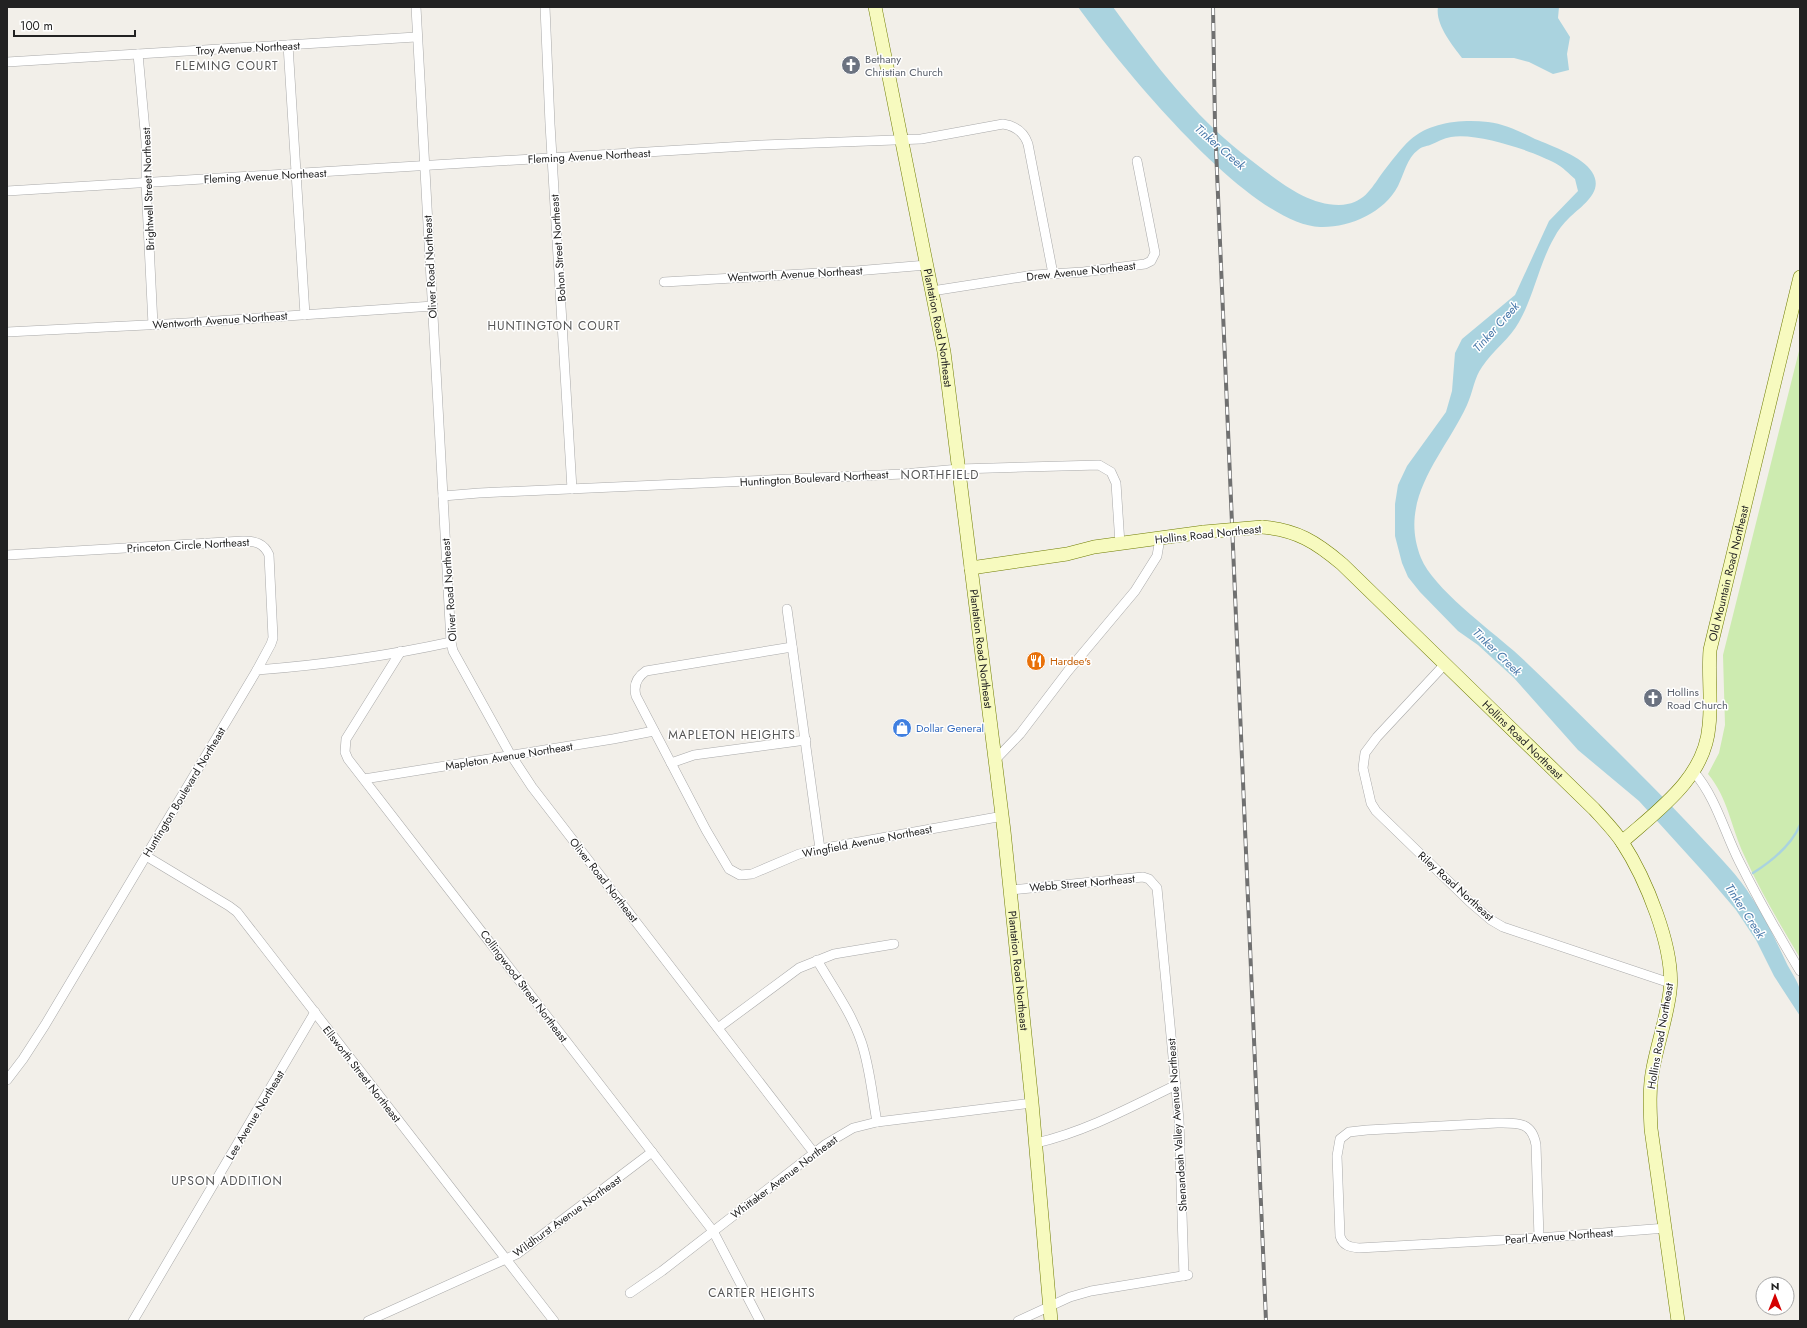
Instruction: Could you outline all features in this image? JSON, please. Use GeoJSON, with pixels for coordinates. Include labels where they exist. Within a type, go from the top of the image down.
{"type":"FeatureCollection","features":[{"type":"Feature","properties":{"kind":"main road","name":"Plantation Road Northeast"},"geometry":{"type":"LineString","coordinates":[[875,7],[944,352],[1002,816],[1036,1142],[1051,1321]]}},
{"type":"Feature","properties":{"kind":"main road","name":"Old Mountain Road Northeast"},"geometry":{"type":"LineString","coordinates":[[1622,842],[1673,796],[1694,772],[1706,745],[1709,728],[1710,650],[1800,277]]}},
{"type":"Feature","properties":{"kind":"main road","name":"Hollins Road Northeast"},"geometry":{"type":"LineString","coordinates":[[971,568],[1204,532],[1262,527],[1290,531],[1311,540],[1326,551],[1594,809],[1622,842],[1642,878],[1660,924],[1667,950],[1670,983],[1667,1007],[1653,1068],[1649,1105],[1651,1129],[1678,1321]]}},
{"type":"Feature","properties":{"kind":"street","name":"Oliver Road Northeast"},"geometry":{"type":"LineString","coordinates":[[416,7],[416,37],[433,306],[451,642],[461,665],[511,756],[545,803],[814,1153]]}},
{"type":"Feature","properties":{"kind":"street","name":"Bohon Street Northeast"},"geometry":{"type":"LineString","coordinates":[[545,7],[552,158],[572,489]]}},
{"type":"Feature","properties":{"kind":"street","name":"Troy Avenue Northeast"},"geometry":{"type":"LineString","coordinates":[[7,62],[416,37]]}},
{"type":"Feature","properties":{"kind":"street"},"geometry":{"type":"LineString","coordinates":[[288,45],[305,315]]}},
{"type":"Feature","properties":{"kind":"street","name":"Brightwell Street Northeast"},"geometry":{"type":"LineString","coordinates":[[138,54],[145,121],[146,183],[154,324]]}},
{"type":"Feature","properties":{"kind":"street","name":"Fleming Avenue Northeast"},"geometry":{"type":"LineString","coordinates":[[7,191],[762,145],[934,137],[998,124],[1010,125],[1022,132],[1028,144],[1053,274]]}},
{"type":"Feature","properties":{"kind":"street","name":"Drew Avenue Northeast"},"geometry":{"type":"LineString","coordinates":[[932,291],[990,281],[1145,264],[1154,256],[1155,253],[1137,161]]}},
{"type":"Feature","properties":{"kind":"street","name":"Wentworth Avenue Northeast"},"geometry":{"type":"LineString","coordinates":[[664,282],[927,265]]}},
{"type":"Feature","properties":{"kind":"street","name":"Wentworth Avenue Northeast"},"geometry":{"type":"LineString","coordinates":[[7,332],[433,306]]}},
{"type":"Feature","properties":{"kind":"street","name":"Huntington Boulevard Northeast"},"geometry":{"type":"LineString","coordinates":[[443,496],[479,493],[903,474],[959,469],[1099,465],[1105,467],[1111,472],[1116,483],[1120,544]]}},
{"type":"Feature","properties":{"kind":"street"},"geometry":{"type":"LineString","coordinates":[[995,760],[1020,734],[1068,671],[1135,591],[1157,556],[1160,538]]}},
{"type":"Feature","properties":{"kind":"street","name":"Princeton Circle Northeast"},"geometry":{"type":"LineString","coordinates":[[7,556],[243,541],[257,542],[266,549],[269,555],[273,638],[257,670]]}},
{"type":"Feature","properties":{"kind":"street"},"geometry":{"type":"LineString","coordinates":[[787,610],[820,849]]}},
{"type":"Feature","properties":{"kind":"street"},"geometry":{"type":"LineString","coordinates":[[257,670],[296,667],[451,642]]}},
{"type":"Feature","properties":{"kind":"street","name":"Wingfield Avenue Northeast"},"geometry":{"type":"LineString","coordinates":[[792,647],[646,670],[637,679],[635,685],[636,696],[686,793],[723,861],[734,873],[746,875],[752,874],[799,854],[820,849],[1002,816]]}},
{"type":"Feature","properties":{"kind":"street","name":"Collingwood Street Northeast"},"geometry":{"type":"LineString","coordinates":[[401,651],[346,740],[345,752],[348,759],[713,1231],[760,1321]]}},
{"type":"Feature","properties":{"kind":"street","name":"Riley Road Northeast"},"geometry":{"type":"LineString","coordinates":[[1445,664],[1368,746],[1363,760],[1369,795],[1376,811],[1491,920],[1517,933],[1670,983]]}},
{"type":"Feature","properties":{"kind":"street","name":"Huntington Boulevard Northeast"},"geometry":{"type":"LineString","coordinates":[[7,1080],[23,1059],[45,1025],[257,670]]}},
{"type":"Feature","properties":{"kind":"street","name":"Mapleton Avenue Northeast"},"geometry":{"type":"LineString","coordinates":[[364,780],[654,731]]}},
{"type":"Feature","properties":{"kind":"street"},"geometry":{"type":"LineString","coordinates":[[671,763],[694,755],[806,740]]}},
{"type":"Feature","properties":{"kind":"street"},"geometry":{"type":"LineString","coordinates":[[1694,772],[1704,785],[1715,804],[1739,860],[1800,971]]}},
{"type":"Feature","properties":{"kind":"street","name":"Ellsworth Street Northeast"},"geometry":{"type":"LineString","coordinates":[[146,856],[237,912],[505,1260],[554,1321]]}},
{"type":"Feature","properties":{"kind":"street","name":"Webb Street Northeast"},"geometry":{"type":"LineString","coordinates":[[1010,890],[1143,877],[1149,879],[1155,883],[1159,892],[1165,975]]}},
{"type":"Feature","properties":{"kind":"street"},"geometry":{"type":"LineString","coordinates":[[718,1028],[780,981],[800,968],[834,954],[894,944]]}},
{"type":"Feature","properties":{"kind":"street"},"geometry":{"type":"LineString","coordinates":[[817,960],[853,1022],[860,1039],[869,1070],[877,1122]]}},
{"type":"Feature","properties":{"kind":"street","name":"Shenandoah Valley Avenue Northeast"},"geometry":{"type":"LineString","coordinates":[[1049,1306],[1070,1297],[1097,1290],[1186,1276],[1179,1120],[1165,975]]}},
{"type":"Feature","properties":{"kind":"street","name":"Lee Avenue Northeast"},"geometry":{"type":"LineString","coordinates":[[133,1321],[315,1012]]}},
{"type":"Feature","properties":{"kind":"street"},"geometry":{"type":"LineString","coordinates":[[1036,1142],[1064,1135],[1106,1118],[1176,1085]]}},
{"type":"Feature","properties":{"kind":"street","name":"Whittaker Avenue Northeast"},"geometry":{"type":"LineString","coordinates":[[630,1293],[662,1271],[842,1133],[853,1128],[877,1122],[1032,1103]]}},
{"type":"Feature","properties":{"kind":"street","name":"Pearl Avenue Northeast"},"geometry":{"type":"LineString","coordinates":[[1539,1238],[1536,1146],[1533,1134],[1529,1128],[1518,1123],[1493,1123],[1350,1132],[1344,1135],[1338,1145],[1339,1208],[1342,1241],[1350,1247],[1359,1248],[1539,1238],[1666,1228]]}},
{"type":"Feature","properties":{"kind":"street","name":"Wildhurst Avenue Northeast"},"geometry":{"type":"LineString","coordinates":[[368,1321],[517,1254],[652,1152]]}},
{"type":"Feature","properties":{"kind":"street"},"geometry":{"type":"LineString","coordinates":[[1018,1321],[1049,1306]]}},
{"type":"Feature","properties":{"kind":"green space"},"geometry":{"type":"Polygon","coordinates":[[[1800,347],[1800,958],[1770,907],[1750,868],[1725,803],[1715,783],[1708,774],[1719,753],[1725,725],[1723,655],[1800,347]]]}},
{"type":"Feature","properties":{"kind":"water","name":"Tinker Creek"},"geometry":{"type":"Polygon","coordinates":[[[1078,7],[1113,7],[1169,80],[1215,130],[1240,152],[1281,183],[1299,194],[1319,202],[1339,205],[1355,202],[1360,199],[1366,195],[1410,140],[1427,129],[1447,123],[1478,121],[1488,122],[1513,129],[1574,157],[1588,167],[1592,172],[1596,186],[1594,192],[1590,198],[1569,218],[1556,235],[1544,258],[1529,302],[1519,322],[1511,334],[1491,355],[1479,371],[1467,405],[1426,478],[1419,496],[1415,516],[1415,536],[1421,558],[1427,570],[1449,595],[1540,675],[1678,812],[1738,878],[1760,911],[1798,984],[1800,994],[1800,1016],[1774,976],[1756,940],[1736,910],[1707,876],[1639,801],[1578,750],[1514,678],[1478,645],[1458,631],[1420,592],[1408,577],[1402,563],[1395,536],[1395,504],[1398,485],[1407,466],[1446,412],[1452,391],[1455,353],[1462,339],[1515,295],[1549,221],[1578,191],[1575,179],[1555,163],[1519,148],[1475,137],[1451,137],[1422,147],[1414,153],[1408,162],[1392,196],[1375,211],[1365,217],[1354,222],[1331,227],[1320,227],[1291,219],[1258,199],[1223,171],[1187,137],[1123,65],[1078,7]]]}},
{"type":"Feature","properties":{"kind":"water"},"geometry":{"type":"Polygon","coordinates":[[[1438,7],[1559,7],[1558,18],[1570,37],[1567,54],[1569,70],[1553,74],[1529,62],[1514,58],[1462,58],[1445,34],[1439,20],[1438,7]]]}},
{"type":"Feature","properties":{"kind":"waterway"},"geometry":{"type":"LineString","coordinates":[[1753,873],[1767,863],[1792,840],[1800,825]]}},
{"type":"Feature","properties":{"kind":"railway"},"geometry":{"type":"LineString","coordinates":[[1213,7],[1215,125],[1266,1321]]}},
{"type":"Feature","properties":{"kind":"place","name":"Bethany Christian Church"},"geometry":{"type":"Point","coordinates":[851,65]}},
{"type":"Feature","properties":{"kind":"place","name":"Hardee's"},"geometry":{"type":"Point","coordinates":[1036,661]}},
{"type":"Feature","properties":{"kind":"place","name":"Hollins Road Church"},"geometry":{"type":"Point","coordinates":[1653,698]}},
{"type":"Feature","properties":{"kind":"place","name":"Dollar General"},"geometry":{"type":"Point","coordinates":[902,728]}},
{"type":"Feature","properties":{"kind":"district","name":"FLEMING COURT"},"geometry":{"type":"Point","coordinates":[227,66]}},
{"type":"Feature","properties":{"kind":"district","name":"HUNTINGTON COURT"},"geometry":{"type":"Point","coordinates":[554,326]}},
{"type":"Feature","properties":{"kind":"district","name":"NORTHFIELD"},"geometry":{"type":"Point","coordinates":[940,475]}},
{"type":"Feature","properties":{"kind":"district","name":"MAPLETON HEIGHTS"},"geometry":{"type":"Point","coordinates":[732,735]}},
{"type":"Feature","properties":{"kind":"district","name":"UPSON ADDITION"},"geometry":{"type":"Point","coordinates":[227,1181]}},
{"type":"Feature","properties":{"kind":"district","name":"CARTER HEIGHTS"},"geometry":{"type":"Point","coordinates":[762,1293]}}]}
